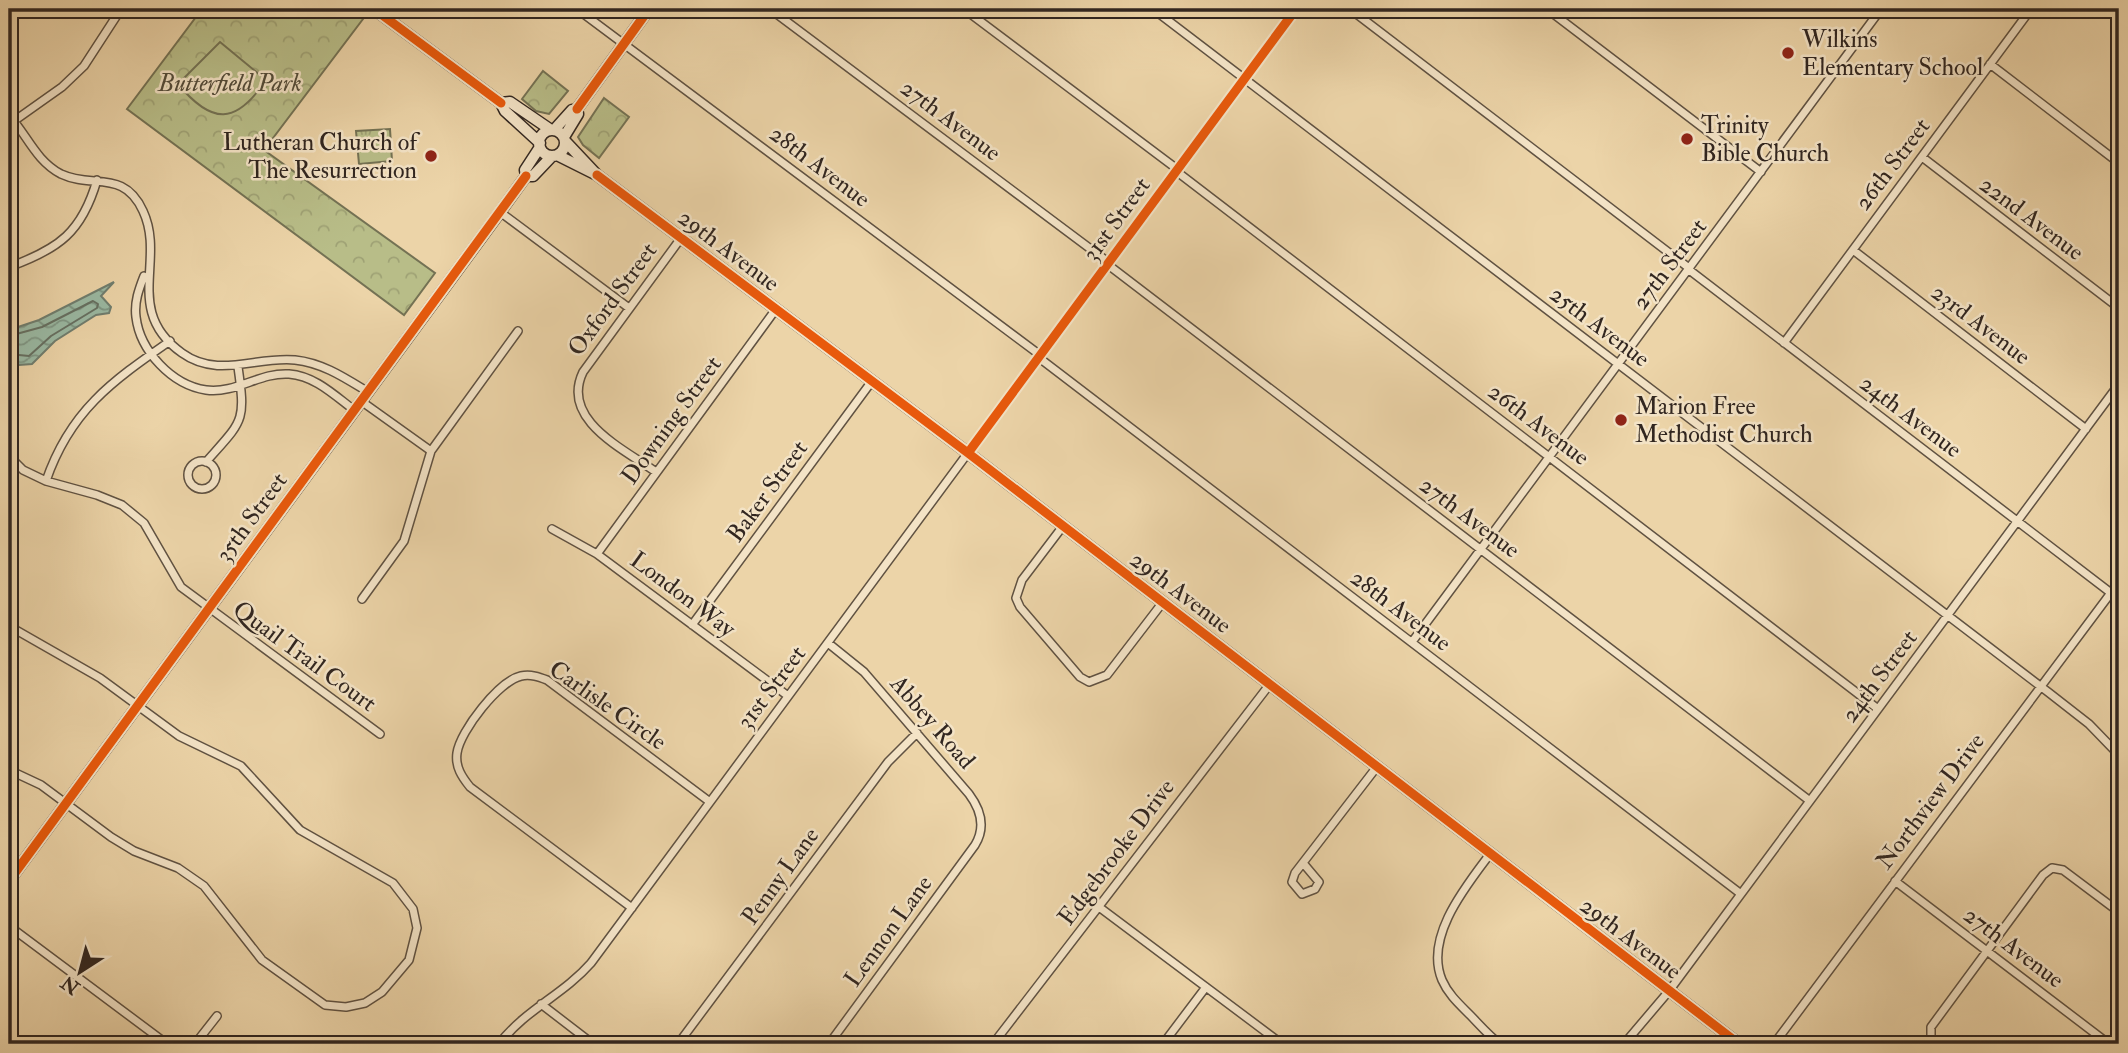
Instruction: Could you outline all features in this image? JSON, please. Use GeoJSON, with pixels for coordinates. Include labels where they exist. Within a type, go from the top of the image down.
{"type":"FeatureCollection","features":[{"type":"Feature","properties":{"kind":"street"},"geometry":{"type":"LineString","coordinates":[[121,9],[84,66],[62,87],[12,118],[38,158],[54,169],[76,178],[117,183],[135,196],[150,228],[153,242],[148,301],[157,323],[181,352],[200,362],[238,367],[274,360],[315,364],[368,392]]}},
{"type":"Feature","properties":{"kind":"street"},"geometry":{"type":"LineString","coordinates":[[374,9],[501,103],[505,111],[540,145],[555,155],[564,149],[564,139],[578,114],[577,109]]}},
{"type":"Feature","properties":{"kind":"street","name":"28th Avenue"},"geometry":{"type":"LineString","coordinates":[[577,9],[1039,356],[1741,894]]}},
{"type":"Feature","properties":{"kind":"street"},"geometry":{"type":"LineString","coordinates":[[540,145],[544,133],[552,130],[572,110],[577,109],[649,9]]}},
{"type":"Feature","properties":{"kind":"street","name":"27th Avenue"},"geometry":{"type":"LineString","coordinates":[[770,9],[1108,263],[1810,801]]}},
{"type":"Feature","properties":{"kind":"street","name":"26th Avenue"},"geometry":{"type":"LineString","coordinates":[[964,9],[1878,709]]}},
{"type":"Feature","properties":{"kind":"street","name":"25th Avenue"},"geometry":{"type":"LineString","coordinates":[[1153,9],[2089,724],[2119,755]]}},
{"type":"Feature","properties":{"kind":"street","name":"31st Street"},"geometry":{"type":"LineString","coordinates":[[541,1004],[582,974],[1296,9]]}},
{"type":"Feature","properties":{"kind":"street","name":"24th Avenue"},"geometry":{"type":"LineString","coordinates":[[1350,9],[2111,593]]}},
{"type":"Feature","properties":{"kind":"street"},"geometry":{"type":"LineString","coordinates":[[1547,9],[1761,172]]}},
{"type":"Feature","properties":{"kind":"street","name":"27th Street"},"geometry":{"type":"LineString","coordinates":[[1412,642],[1881,9]]}},
{"type":"Feature","properties":{"kind":"street","name":"26th Street"},"geometry":{"type":"LineString","coordinates":[[1784,343],[2031,9]]}},
{"type":"Feature","properties":{"kind":"street"},"geometry":{"type":"LineString","coordinates":[[1990,64],[2118,160]]}},
{"type":"Feature","properties":{"kind":"street"},"geometry":{"type":"LineString","coordinates":[[501,103],[510,102],[564,139]]}},
{"type":"Feature","properties":{"kind":"street","name":"29th Avenue"},"geometry":{"type":"LineString","coordinates":[[564,139],[597,175],[968,453],[1739,1044]]}},
{"type":"Feature","properties":{"kind":"street","name":"35th Street"},"geometry":{"type":"LineString","coordinates":[[9,881],[526,176],[525,170],[540,145]]}},
{"type":"Feature","properties":{"kind":"street","name":"35th Street"},"geometry":{"type":"LineString","coordinates":[[526,176],[533,176],[555,155]]}},
{"type":"Feature","properties":{"kind":"street","name":"29th Avenue"},"geometry":{"type":"LineString","coordinates":[[555,155],[597,175]]}},
{"type":"Feature","properties":{"kind":"street","name":"22nd Avenue"},"geometry":{"type":"LineString","coordinates":[[1922,158],[2119,308]]}},
{"type":"Feature","properties":{"kind":"street"},"geometry":{"type":"LineString","coordinates":[[9,267],[55,247],[71,233],[89,205],[97,180]]}},
{"type":"Feature","properties":{"kind":"street"},"geometry":{"type":"LineString","coordinates":[[500,212],[629,308]]}},
{"type":"Feature","properties":{"kind":"street","name":"Oxford Street"},"geometry":{"type":"LineString","coordinates":[[656,472],[591,424],[578,403],[577,390],[583,372],[681,238]]}},
{"type":"Feature","properties":{"kind":"street","name":"23rd Avenue"},"geometry":{"type":"LineString","coordinates":[[1853,250],[2086,429]]}},
{"type":"Feature","properties":{"kind":"street"},"geometry":{"type":"LineString","coordinates":[[150,262],[137,296],[136,318],[151,354],[168,372],[206,390],[241,387],[270,375],[305,377],[431,450]]}},
{"type":"Feature","properties":{"kind":"street","name":"Downing Street"},"geometry":{"type":"LineString","coordinates":[[597,554],[776,309]]}},
{"type":"Feature","properties":{"kind":"street"},"geometry":{"type":"LineString","coordinates":[[362,599],[404,541],[431,450],[519,331]]}},
{"type":"Feature","properties":{"kind":"street"},"geometry":{"type":"LineString","coordinates":[[46,481],[55,456],[83,411],[113,382],[170,341]]}},
{"type":"Feature","properties":{"kind":"street"},"geometry":{"type":"LineString","coordinates":[[206,462],[240,422],[243,408],[238,367]]}},
{"type":"Feature","properties":{"kind":"street","name":"Baker Street"},"geometry":{"type":"LineString","coordinates":[[692,625],[872,381]]}},
{"type":"Feature","properties":{"kind":"street","name":"24th Street"},"geometry":{"type":"LineString","coordinates":[[1624,1044],[1669,991],[2119,384]]}},
{"type":"Feature","properties":{"kind":"street","name":"Quail Trail Court"},"geometry":{"type":"LineString","coordinates":[[9,456],[23,470],[46,481],[68,490],[97,495],[121,505],[145,523],[181,587],[207,609],[380,734]]}},
{"type":"Feature","properties":{"kind":"street"},"geometry":{"type":"LineString","coordinates":[[1063,526],[1022,580],[1016,598],[1020,607],[1080,677],[1089,682],[1107,675],[1163,602]]}},
{"type":"Feature","properties":{"kind":"street","name":"London Way"},"geometry":{"type":"LineString","coordinates":[[551,529],[597,554],[789,696]]}},
{"type":"Feature","properties":{"kind":"street","name":"Northview Drive"},"geometry":{"type":"LineString","coordinates":[[1773,1044],[2119,582]]}},
{"type":"Feature","properties":{"kind":"street"},"geometry":{"type":"LineString","coordinates":[[9,626],[100,678],[179,736],[241,766],[300,830],[393,883],[403,892],[413,909],[417,928],[409,960],[396,979],[365,1003],[346,1007],[325,1005],[262,960],[204,886],[178,868],[134,851],[41,785],[9,770]]}},
{"type":"Feature","properties":{"kind":"street","name":"Abbey Road"},"geometry":{"type":"LineString","coordinates":[[828,643],[864,672],[978,806],[982,818],[978,841]]}},
{"type":"Feature","properties":{"kind":"street","name":"Carlisle Circle"},"geometry":{"type":"LineString","coordinates":[[632,908],[470,787],[459,772],[457,753],[462,736],[505,683],[520,676],[535,676],[547,680],[710,802]]}},
{"type":"Feature","properties":{"kind":"street","name":"Edgebrooke Drive"},"geometry":{"type":"LineString","coordinates":[[993,1044],[1270,684]]}},
{"type":"Feature","properties":{"kind":"street","name":"Penny Lane"},"geometry":{"type":"LineString","coordinates":[[678,1044],[888,762],[917,733]]}},
{"type":"Feature","properties":{"kind":"street"},"geometry":{"type":"LineString","coordinates":[[1303,863],[1376,768]]}},
{"type":"Feature","properties":{"kind":"street","name":"Lennon Lane"},"geometry":{"type":"LineString","coordinates":[[828,1044],[978,841]]}},
{"type":"Feature","properties":{"kind":"street"},"geometry":{"type":"LineString","coordinates":[[1490,854],[1459,898],[1448,921],[1441,938],[1439,967],[1449,993],[1500,1044]]}},
{"type":"Feature","properties":{"kind":"street"},"geometry":{"type":"LineString","coordinates":[[1930,1042],[1931,1027],[2043,875],[2052,868],[2063,870],[2119,912]]}},
{"type":"Feature","properties":{"kind":"street","name":"27th Avenue"},"geometry":{"type":"LineString","coordinates":[[1895,881],[2109,1044]]}},
{"type":"Feature","properties":{"kind":"street"},"geometry":{"type":"LineString","coordinates":[[1099,907],[1282,1044]]}},
{"type":"Feature","properties":{"kind":"street"},"geometry":{"type":"LineString","coordinates":[[9,926],[167,1044]]}},
{"type":"Feature","properties":{"kind":"street"},"geometry":{"type":"LineString","coordinates":[[1163,1044],[1206,987]]}},
{"type":"Feature","properties":{"kind":"street"},"geometry":{"type":"LineString","coordinates":[[499,1044],[518,1021],[541,1004],[593,1044]]}},
{"type":"Feature","properties":{"kind":"street"},"geometry":{"type":"LineString","coordinates":[[195,1044],[217,1016]]}},
{"type":"Feature","properties":{"kind":"green space","name":"Butterfield Park"},"geometry":{"type":"Polygon","coordinates":[[[202,9],[349,9],[363,19],[264,150],[435,273],[404,315],[127,109],[202,9]]]}},
{"type":"Feature","properties":{"kind":"green space"},"geometry":{"type":"Polygon","coordinates":[[[220,42],[266,80],[244,105],[234,112],[224,114],[213,113],[202,107],[178,84],[220,42]]]}},
{"type":"Feature","properties":{"kind":"green space"},"geometry":{"type":"Polygon","coordinates":[[[543,71],[568,91],[549,114],[536,111],[522,99],[543,71]]]}},
{"type":"Feature","properties":{"kind":"green space"},"geometry":{"type":"Polygon","coordinates":[[[604,98],[629,117],[599,158],[583,145],[578,137],[604,98]]]}},
{"type":"Feature","properties":{"kind":"green space"},"geometry":{"type":"Polygon","coordinates":[[[390,129],[392,161],[359,164],[356,131],[390,129]]]}},
{"type":"Feature","properties":{"kind":"water"},"geometry":{"type":"Polygon","coordinates":[[[114,282],[101,296],[111,307],[109,313],[96,315],[55,341],[32,364],[19,365],[9,360],[9,330],[39,320],[114,282]]]}},
{"type":"Feature","properties":{"kind":"cycle path"},"geometry":{"type":"LineString","coordinates":[[374,9],[501,103]]}},
{"type":"Feature","properties":{"kind":"cycle path"},"geometry":{"type":"LineString","coordinates":[[577,109],[649,9]]}},
{"type":"Feature","properties":{"kind":"cycle path"},"geometry":{"type":"LineString","coordinates":[[968,453],[1296,9]]}},
{"type":"Feature","properties":{"kind":"cycle path"},"geometry":{"type":"LineString","coordinates":[[597,175],[968,453],[1739,1044]]}},
{"type":"Feature","properties":{"kind":"cycle path"},"geometry":{"type":"LineString","coordinates":[[9,881],[526,176]]}},
{"type":"Feature","properties":{"kind":"place","name":"Wilkins Elementary School"},"geometry":{"type":"Point","coordinates":[1788,53]}},
{"type":"Feature","properties":{"kind":"place","name":"Trinity Bible Church"},"geometry":{"type":"Point","coordinates":[1687,139]}},
{"type":"Feature","properties":{"kind":"place","name":"Lutheran Church of The Resurrection"},"geometry":{"type":"Point","coordinates":[431,156]}},
{"type":"Feature","properties":{"kind":"place","name":"Marion Free Methodist Church"},"geometry":{"type":"Point","coordinates":[1621,420]}}]}
